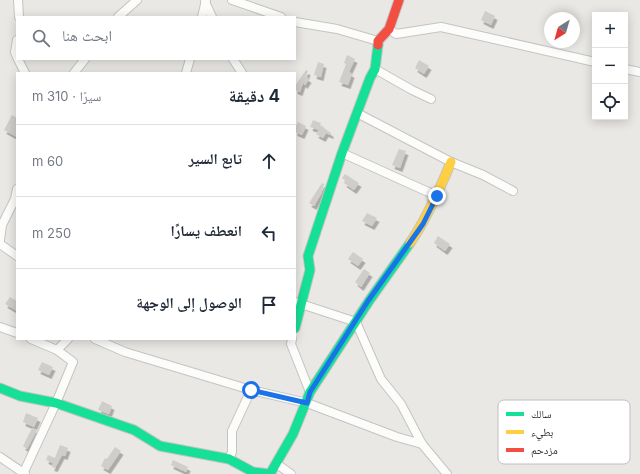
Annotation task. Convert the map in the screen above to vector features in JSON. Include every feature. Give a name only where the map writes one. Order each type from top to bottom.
[{"type":"street","points":[[18,0],[20,16]]},
{"type":"street","points":[[119,16],[137,0]]},
{"type":"street","points":[[232,0],[278,16]]},
{"type":"street","points":[[296,320],[298,303],[310,270],[308,256],[342,153],[370,78],[375,69],[378,41],[389,29],[399,0]]},
{"type":"street","points":[[202,16],[206,1]]},
{"type":"street","points":[[206,1],[212,16]]},
{"type":"street","points":[[296,22],[337,29],[378,41]]},
{"type":"street","points":[[389,29],[396,34],[441,27],[592,61]]},
{"type":"street","points":[[16,44],[14,52],[16,55]]},
{"type":"street","points":[[19,60],[25,72]]},
{"type":"street","points":[[75,72],[84,60]]},
{"type":"street","points":[[186,72],[190,60]]},
{"type":"street","points":[[234,60],[241,72]]},
{"type":"street","points":[[375,69],[431,99]]},
{"type":"street","points":[[628,70],[640,72]]},
{"type":"street","points":[[357,113],[451,162],[483,175],[513,191]]},
{"type":"street","points":[[342,153],[437,196]]},
{"type":"street","points":[[0,388],[20,396],[56,403],[134,430],[160,446],[229,459],[253,472],[270,474],[278,464],[307,403],[310,392],[368,301],[423,224],[437,196],[451,162]]},
{"type":"street","points":[[0,240],[2,225],[16,200]]},
{"type":"street","points":[[0,244],[16,255]]},
{"type":"street","points":[[298,303],[356,322],[380,379],[401,404],[422,444],[447,474]]},
{"type":"street","points":[[0,326],[16,334]]},
{"type":"street","points":[[0,457],[24,474],[73,362],[57,350],[32,340]]},
{"type":"street","points":[[57,350],[67,340]]},
{"type":"street","points":[[97,340],[125,352],[251,390],[307,403],[397,437],[422,444]]},
{"type":"street","points":[[292,340],[291,344],[310,392]]},
{"type":"street","points":[[229,459],[232,452],[232,431],[251,390]]},
{"type":"street","points":[[278,464],[291,474]]},
{"type":"building","points":[[485,11],[495,16],[491,25],[481,20]]},
{"type":"building","points":[[347,55],[355,59],[349,72],[352,74],[348,85],[339,82],[346,64],[344,63]]},
{"type":"building","points":[[419,60],[429,66],[424,74],[415,68]]},
{"type":"building","points":[[318,62],[324,64],[321,77],[314,75]]},
{"type":"building","points":[[306,70],[308,71],[306,77],[309,79],[305,85],[303,83],[300,92],[296,90],[296,85]]},
{"type":"building","points":[[12,115],[16,117],[16,136],[4,130]]},
{"type":"building","points":[[313,120],[321,123],[320,125],[331,133],[331,135],[326,133],[323,138],[316,134],[319,130],[310,127]]},
{"type":"building","points":[[298,122],[306,126],[302,135],[296,132],[296,126]]},
{"type":"building","points":[[399,149],[406,151],[400,168],[392,165]]},
{"type":"building","points":[[345,174],[359,183],[354,190],[344,183],[346,181],[342,178]]},
{"type":"building","points":[[322,183],[324,184],[321,194],[314,206],[309,203]]},
{"type":"building","points":[[367,213],[377,218],[372,226],[362,221]]},
{"type":"building","points":[[438,236],[450,244],[445,251],[434,243]]},
{"type":"building","points":[[353,252],[363,259],[358,266],[348,259]]},
{"type":"building","points":[[364,269],[370,273],[361,287],[355,282]]},
{"type":"building","points":[[10,297],[16,300],[16,310],[5,304]]},
{"type":"building","points":[[42,362],[53,367],[49,375],[38,370]]},
{"type":"building","points":[[102,401],[112,406],[109,414],[98,410]]},
{"type":"building","points":[[26,413],[38,418],[34,427],[23,422]]},
{"type":"building","points":[[32,428],[37,430],[27,449],[23,446]]},
{"type":"building","points":[[60,445],[68,448],[65,456],[62,455],[55,468],[52,467],[53,463],[46,460],[48,455],[55,458]]},
{"type":"building","points":[[115,447],[121,451],[108,470],[101,466],[105,458],[107,459]]},
{"type":"building","points":[[173,460],[188,467],[186,472],[171,465]]},
{"type":"traffic: fast","points":[[296,324],[310,270],[308,256],[342,153],[370,78],[375,69],[378,45]]},
{"type":"traffic: fast","points":[[270,474],[293,434],[310,392],[369,301],[410,243]]},
{"type":"traffic: fast","points":[[0,388],[20,396],[56,403],[134,430],[160,446],[229,459],[253,472],[270,474]]},
{"type":"traffic: slow","points":[[410,243],[422,224],[451,162]]},
{"type":"traffic: jam","points":[[378,45],[378,41],[389,29],[399,0]]},
{"type":"route","points":[[251,390],[307,403],[310,392],[368,301],[423,224],[437,196]]}]
